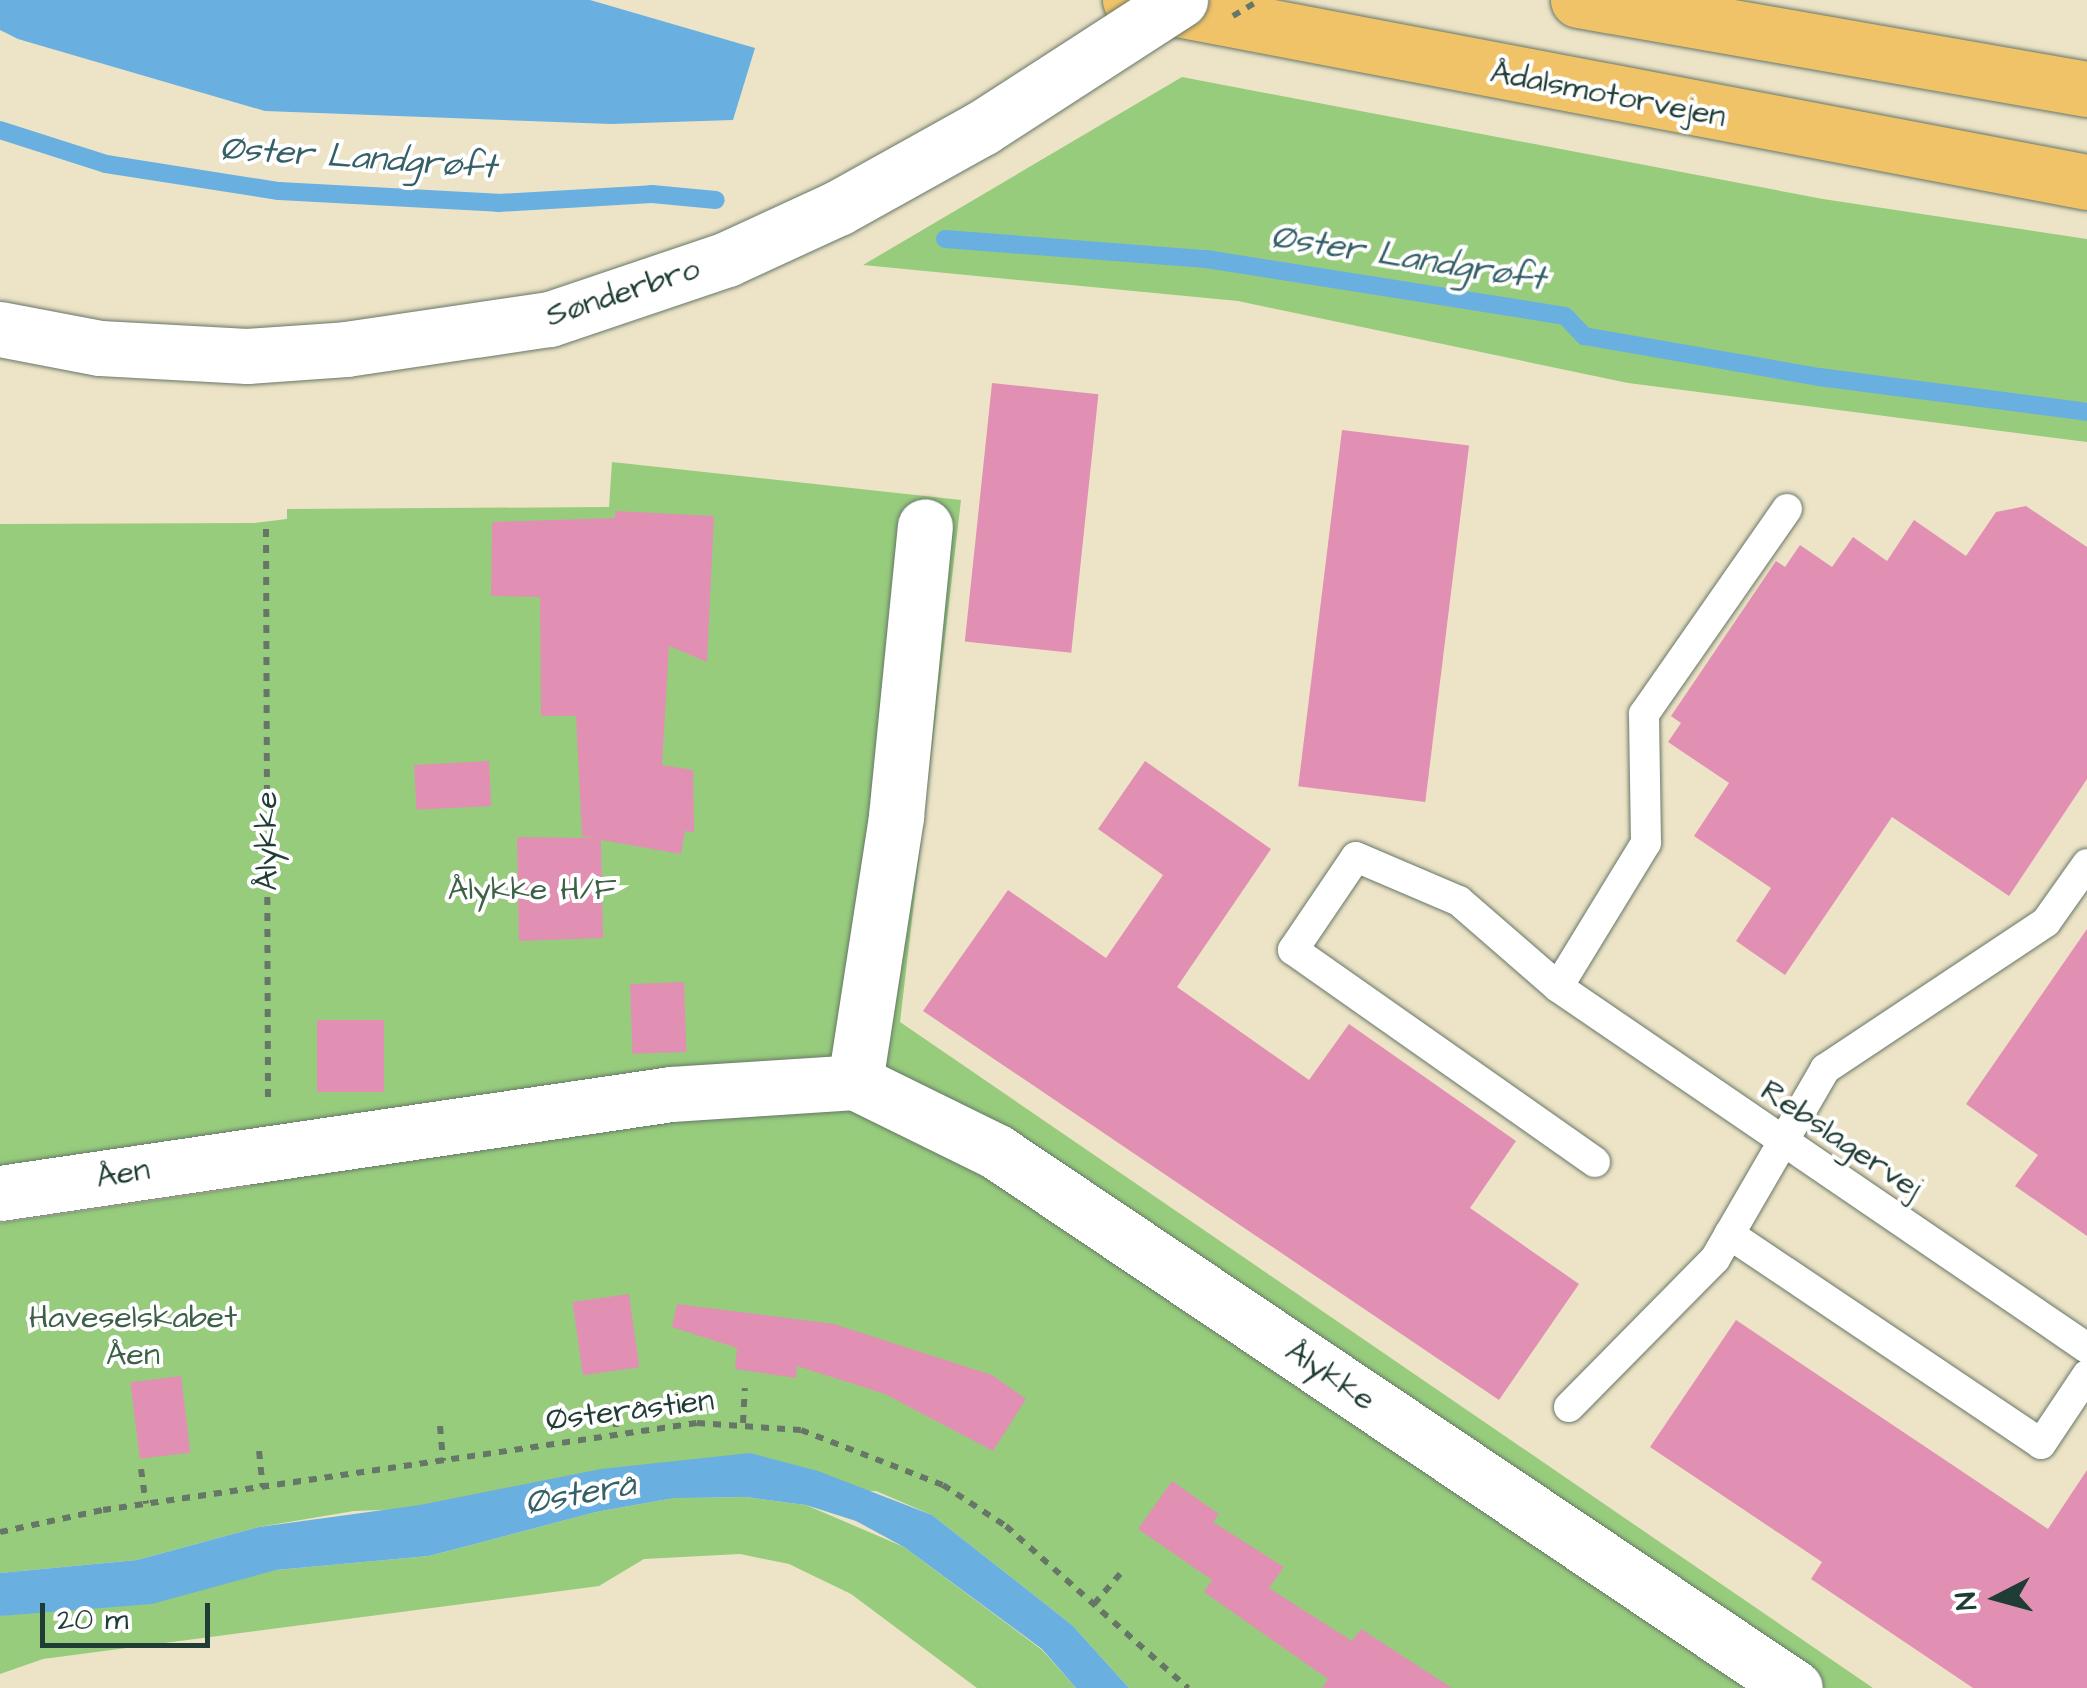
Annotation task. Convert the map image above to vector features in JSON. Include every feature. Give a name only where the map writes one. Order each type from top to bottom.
[{"type":"highway","name":"Ådalsmotorvejen","points":[[1130,0],[2087,182]]},
{"type":"highway","points":[[1578,0],[2087,89]]},
{"type":"street","name":"Sønderbro","points":[[0,330],[100,348],[247,356],[364,347],[550,319],[727,258],[838,208],[982,128],[1180,0]]},
{"type":"street","points":[[855,1082],[896,816],[925,526]]},
{"type":"street","name":"Ålykke","points":[[257,1154],[671,1094],[855,1082],[997,1152],[1795,1688]]},
{"type":"street","name":"Åen","points":[[0,1192],[257,1154]]},
{"type":"lane","points":[[1558,987],[1646,843],[1644,714],[1787,509]]},
{"type":"lane","name":"Rebslagervej","points":[[1595,1162],[1293,950],[1356,857],[1459,901],[1558,987],[1782,1144],[2087,1348]]},
{"type":"lane","points":[[1569,1407],[1715,1259],[1824,1069],[2046,922],[2087,864]]},
{"type":"lane","points":[[1730,1234],[2040,1444],[2087,1376]]},
{"type":"path","name":"Ålykke","points":[[257,1154],[266,529]]},
{"type":"path","points":[[743,1424],[745,1388]]},
{"type":"path","points":[[614,1403],[617,1435]]},
{"type":"path","name":"Østeråstien","points":[[0,1531],[146,1504],[617,1435],[743,1424],[852,1444],[943,1484],[1006,1526],[1188,1688]]},
{"type":"path","points":[[440,1426],[443,1461]]},
{"type":"path","points":[[259,1451],[263,1488]]},
{"type":"path","points":[[141,1468],[146,1504]]},
{"type":"path","points":[[1094,1604],[1120,1574]]},
{"type":"green space","points":[[1182,77],[1823,199],[2087,239],[2087,442],[1628,383],[1238,301],[863,265]]},
{"type":"green space","name":"Ålykke H/F","points":[[612,462],[961,500],[900,1022],[1873,1688],[1129,1688],[1072,1625],[932,1515],[876,1491],[354,1511],[259,1527],[137,1560],[0,1573],[0,1223],[251,1186],[245,1156],[0,1172],[0,524],[253,523],[287,519],[287,509],[609,507]]},
{"type":"green space","points":[[746,1497],[806,1505],[904,1547],[1042,1650],[1076,1688],[977,1688],[851,1594],[789,1564],[740,1554],[644,1559],[599,1586],[43,1659],[0,1674],[0,1616],[276,1570],[429,1556],[596,1512],[674,1498]]},
{"type":"water","points":[[0,0],[590,0],[755,48],[733,120],[611,124],[265,111],[18,39],[0,30]]},
{"type":"water","name":"Østerå","points":[[750,1453],[818,1471],[932,1515],[1072,1625],[1129,1688],[1076,1688],[1042,1649],[904,1547],[856,1521],[806,1505],[746,1497],[674,1498],[596,1512],[429,1556],[276,1570],[152,1604],[0,1616],[0,1573],[137,1560],[259,1527],[420,1505],[601,1469]]},
{"type":"building","points":[[992,383],[1098,394],[1071,653],[965,642]]},
{"type":"building","points":[[1342,430],[1469,446],[1425,802],[1298,786]]},
{"type":"building","points":[[2026,506],[2087,547],[2087,779],[2009,896],[1892,817],[1785,975],[1736,941],[1771,888],[1694,836],[1729,783],[1668,742],[1681,723],[1671,716],[1776,561],[1785,567],[1800,545],[1832,567],[1853,537],[1887,561],[1914,520],[1966,556],[1996,512]]},
{"type":"building","points":[[615,511],[714,516],[707,662],[669,646],[662,765],[693,770],[694,832],[685,831],[681,854],[601,840],[603,938],[519,941],[517,837],[593,838],[582,836],[576,716],[541,716],[540,597],[491,596],[492,522],[615,518]]},
{"type":"building","points":[[489,761],[491,806],[416,810],[414,765]]},
{"type":"building","points":[[1145,761],[1271,849],[1177,987],[1309,1080],[1349,1024],[1516,1141],[1470,1208],[1579,1284],[1499,1400],[923,1011],[1008,890],[1106,958],[1163,875],[1098,829]]},
{"type":"building","points":[[2087,929],[2087,1236],[2015,1186],[2038,1155],[1966,1104]]},
{"type":"building","points":[[684,982],[686,1052],[632,1054],[630,984]]},
{"type":"building","points":[[317,1020],[384,1020],[384,1092],[317,1092]]},
{"type":"building","points":[[629,1294],[639,1367],[583,1375],[573,1302]]},
{"type":"building","points":[[677,1304],[834,1324],[992,1375],[1026,1399],[993,1451],[885,1394],[797,1366],[796,1378],[735,1369],[737,1348],[672,1327]]},
{"type":"building","points":[[1736,1320],[2048,1529],[2087,1470],[2087,1688],[1973,1688],[1811,1579],[1822,1562],[1650,1447]]},
{"type":"building","points":[[181,1376],[190,1452],[140,1459],[130,1382]]},
{"type":"building","points":[[1172,1481],[1219,1514],[1213,1522],[1284,1567],[1269,1588],[1352,1641],[1361,1629],[1452,1688],[1322,1688],[1328,1679],[1204,1592],[1212,1580],[1138,1529]]},
{"type":"waterway","name":"Øster Landgrøft","points":[[0,130],[106,164],[279,191],[498,203],[652,194],[716,200]]},
{"type":"waterway","name":"Øster Landgrøft","points":[[945,239],[1206,259],[1565,316],[1584,336],[1819,377],[2087,412]]},
{"type":"park label","name":"Haveselskabet Åen","points":[[133,1338]]}]
